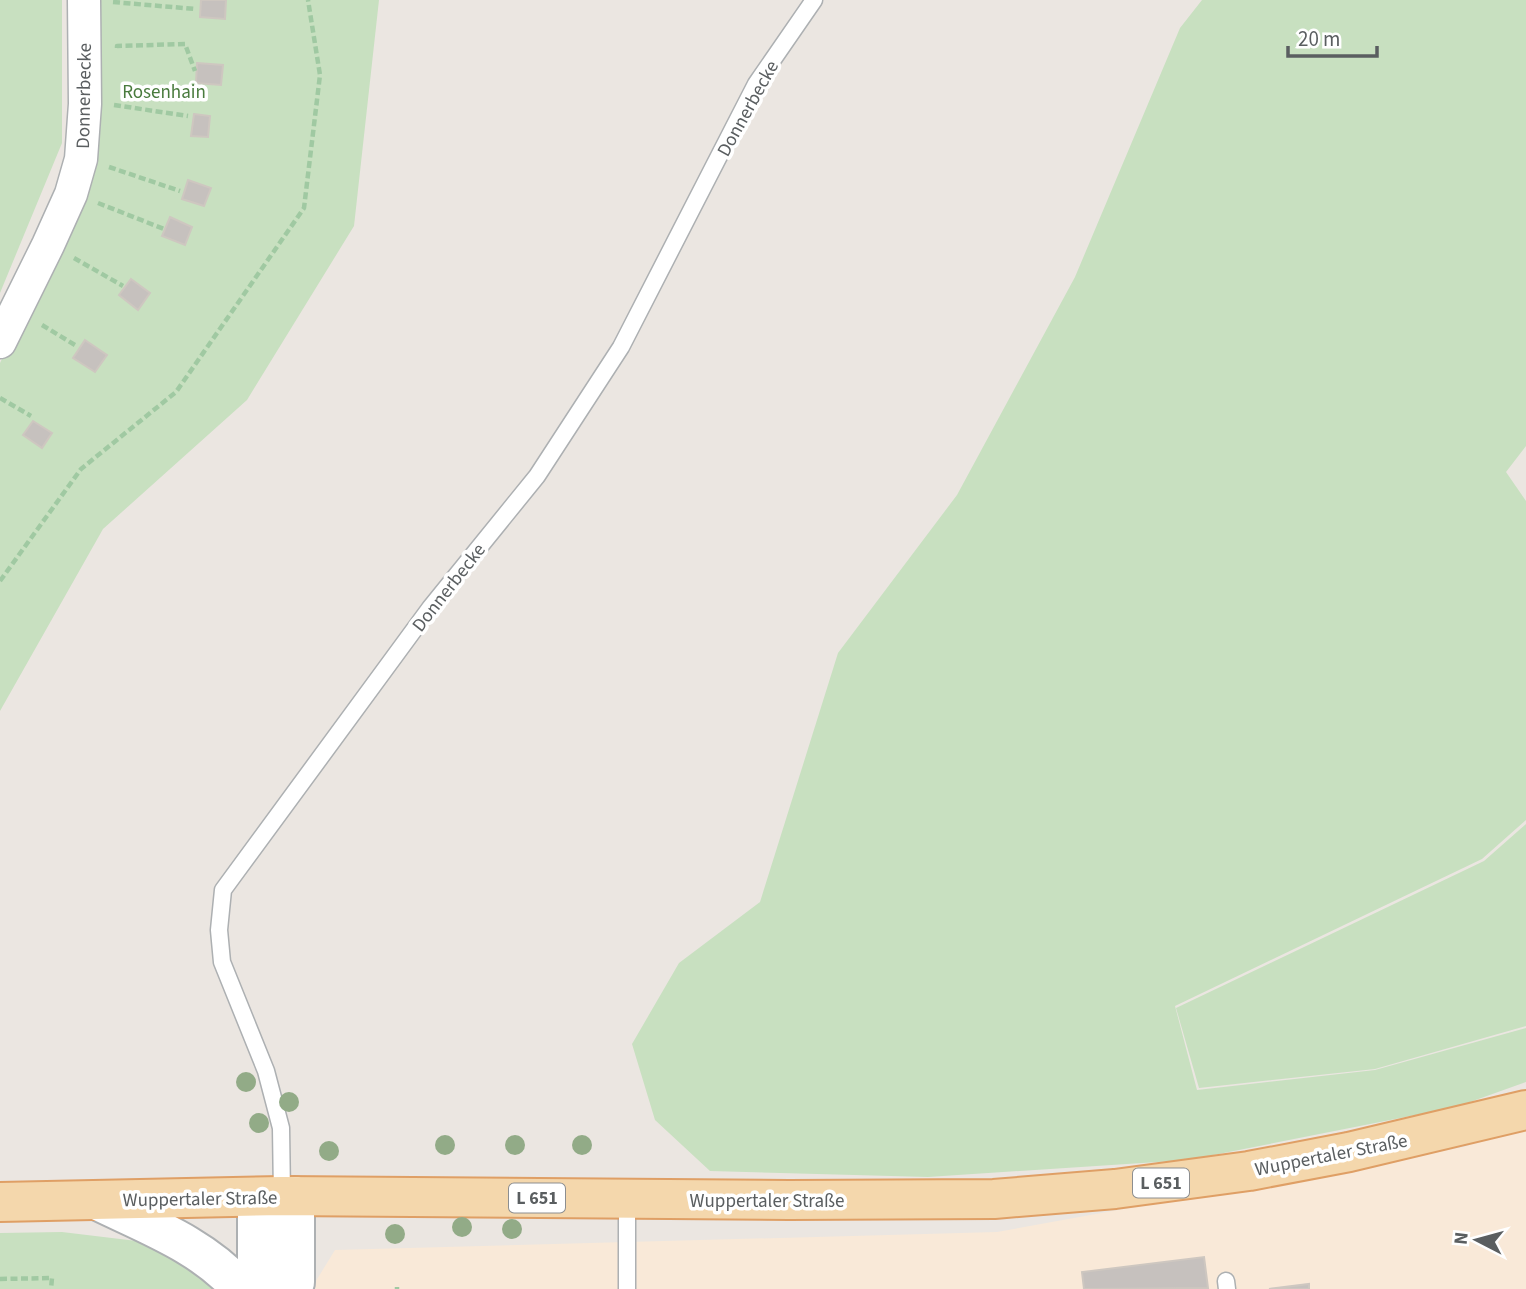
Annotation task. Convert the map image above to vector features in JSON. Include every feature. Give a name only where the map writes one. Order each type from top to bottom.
[{"type":"main road","name":"Wuppertaler Straße","points":[[0,1202],[278,1197],[994,1199],[1115,1189],[1248,1171],[1336,1155],[1526,1110]]},
{"type":"street","name":"Donnerbecke","points":[[0,342],[71,194],[81,159],[85,104],[84,0]]},
{"type":"street","points":[[265,1289],[257,1275],[278,1197]]},
{"type":"street","points":[[278,1197],[295,1282],[288,1289]]},
{"type":"street","name":"L 651","points":[[96,1200],[212,1260],[241,1289]]},
{"type":"lane","name":"Donnerbecke","points":[[278,1197],[281,1128],[267,1070],[222,962],[219,930],[223,890],[430,608],[537,476],[621,347],[756,84],[814,0]]},
{"type":"lane","points":[[627,1199],[628,1289]]},
{"type":"path","points":[[84,0],[195,9]]},
{"type":"path","points":[[0,581],[81,469],[176,392],[304,208],[320,75],[308,0]]},
{"type":"path","points":[[84,63],[117,65],[117,46],[185,44],[195,71]]},
{"type":"path","points":[[85,104],[188,116]]},
{"type":"path","points":[[81,159],[180,191]]},
{"type":"path","points":[[71,194],[164,229]]},
{"type":"path","points":[[48,245],[123,286]]},
{"type":"path","points":[[17,311],[75,345]]},
{"type":"path","points":[[0,398],[31,416]]},
{"type":"path","points":[[0,1279],[52,1278],[51,1289]]},
{"type":"shaded area","points":[[1526,1125],[1526,1289],[311,1289],[335,1250],[997,1232],[1464,1147]]},
{"type":"green space","points":[[0,0],[62,0],[62,143],[0,293]]},
{"type":"green space","name":"Rosenhain","points":[[95,0],[379,0],[354,226],[247,400],[103,529],[0,711],[0,363],[94,167]]},
{"type":"green space","points":[[1202,0],[1526,0],[1526,446],[1506,472],[1526,501],[1526,820],[1482,859],[1175,1006],[1197,1090],[1375,1070],[1526,1028],[1526,1082],[1456,1107],[1188,1160],[928,1177],[710,1171],[655,1120],[632,1044],[679,963],[760,902],[838,653],[957,495],[1075,277],[1180,28]]},
{"type":"green space","points":[[1526,824],[1526,1026],[1375,1069],[1199,1088],[1176,1008],[1484,861]]},
{"type":"green space","points":[[62,1232],[145,1242],[211,1282],[214,1289],[0,1289],[0,1233]]},
{"type":"building","points":[[201,0],[226,0],[225,19],[200,17]]},
{"type":"building","points":[[197,63],[223,65],[221,85],[196,83]]},
{"type":"building","points":[[194,114],[210,116],[208,137],[191,136]]},
{"type":"building","points":[[188,180],[211,188],[204,206],[182,199]]},
{"type":"building","points":[[170,217],[192,227],[185,245],[162,236]]},
{"type":"building","points":[[131,279],[150,293],[138,310],[119,295]]},
{"type":"building","points":[[85,340],[107,355],[95,372],[73,358]]},
{"type":"building","points":[[33,421],[52,433],[42,448],[23,435]]},
{"type":"building","points":[[1204,1257],[1208,1288],[1084,1289],[1082,1272]]},
{"type":"building","points":[[1309,1284],[1309,1289],[1269,1289]]}]
